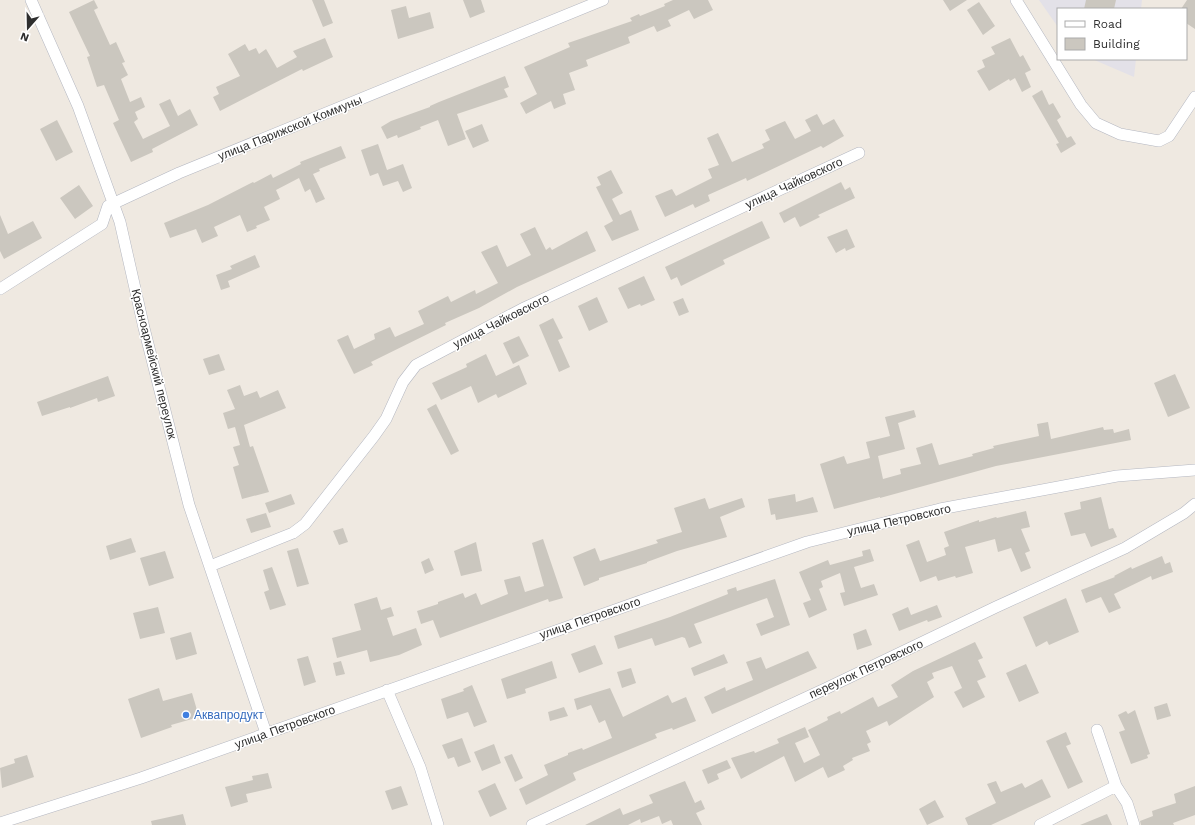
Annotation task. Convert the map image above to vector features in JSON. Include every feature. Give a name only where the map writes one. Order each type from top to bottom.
[{"type":"street","name":"Красноармейский переулок","points":[[31,0],[78,106],[120,222],[144,328],[189,505],[266,733]]},
{"type":"street","name":"улица Парижской Коммуны","points":[[113,204],[179,174],[603,0]]},
{"type":"street","points":[[1016,0],[1081,105],[1096,123],[1120,134],[1159,141],[1169,136],[1195,98]]},
{"type":"street","name":"улица Чайковского","points":[[210,566],[293,534],[305,524],[386,419],[403,382],[416,365],[522,309],[859,153]]},
{"type":"street","points":[[0,289],[102,224],[108,206],[113,204]]},
{"type":"street","name":"улица Петровского","points":[[0,823],[141,778],[807,542],[940,509],[1117,476],[1195,470]]},
{"type":"street","name":"переулок Петровского","points":[[532,825],[1125,548],[1184,513],[1195,504]]},
{"type":"street","points":[[387,690],[420,767],[438,825]]},
{"type":"street","points":[[1097,730],[1116,786],[1127,803],[1134,825]]},
{"type":"street","points":[[1040,825],[1116,786]]},
{"type":"shaded area","points":[[1039,0],[1142,0],[1141,8],[1057,8],[1057,26]]},
{"type":"shaded area","points":[[1094,60],[1136,60],[1134,77]]},
{"type":"building","points":[[94,0],[98,8],[94,10],[110,45],[116,42],[125,62],[122,63],[128,75],[121,79],[130,102],[141,97],[145,107],[135,112],[138,119],[134,122],[143,139],[170,126],[159,104],[170,99],[178,116],[190,109],[198,125],[152,149],[153,152],[131,162],[113,123],[119,120],[104,85],[97,87],[87,57],[90,56],[69,12]]},
{"type":"building","points":[[312,0],[324,0],[333,23],[323,27]]},
{"type":"building","points":[[463,0],[481,0],[485,12],[470,18]]},
{"type":"building","points":[[673,0],[708,0],[713,10],[694,19],[689,10],[668,20],[671,26],[657,32],[654,26],[628,37],[630,43],[586,60],[588,66],[569,73],[575,90],[563,94],[566,104],[554,109],[551,101],[526,114],[520,103],[537,94],[524,67],[570,47],[568,43],[632,21],[630,18],[639,14],[640,16],[665,6],[664,4]]},
{"type":"building","points":[[943,0],[967,0],[950,11]]},
{"type":"building","points":[[1086,0],[1116,0],[1114,8],[1084,8]]},
{"type":"building","points":[[1187,0],[1195,0],[1195,29],[1187,24],[1187,8],[1182,8]]},
{"type":"building","points":[[979,2],[995,26],[983,35],[967,10]]},
{"type":"building","points":[[406,6],[409,18],[430,12],[434,28],[398,39],[391,10]]},
{"type":"building","points":[[325,38],[333,57],[303,71],[302,69],[220,111],[213,97],[219,94],[216,87],[240,76],[228,54],[245,44],[249,51],[256,48],[259,54],[266,49],[277,68],[297,57],[293,51]]},
{"type":"building","points":[[1010,38],[1020,57],[1023,55],[1031,70],[1025,73],[1031,87],[1022,92],[1015,78],[1010,81],[1009,79],[989,91],[977,71],[985,67],[982,60],[995,54],[991,47]]},
{"type":"building","points":[[505,76],[509,87],[504,89],[508,97],[457,114],[466,139],[448,146],[438,120],[420,127],[421,129],[398,138],[397,135],[387,139],[381,127],[391,121],[430,107]]},
{"type":"building","points":[[1042,90],[1049,105],[1053,103],[1061,117],[1057,120],[1067,138],[1071,136],[1076,144],[1061,153],[1056,144],[1059,143],[1032,96]]},
{"type":"building","points":[[817,114],[823,125],[834,119],[844,136],[823,148],[821,146],[747,181],[746,178],[708,195],[710,201],[695,208],[693,204],[665,217],[655,196],[672,189],[676,196],[712,178],[708,169],[719,165],[707,138],[718,133],[732,162],[764,148],[762,144],[770,140],[765,130],[785,121],[795,139],[811,131],[805,120]]},
{"type":"building","points":[[57,120],[73,152],[56,161],[40,129]]},
{"type":"building","points":[[482,124],[489,141],[473,148],[465,131]]},
{"type":"building","points":[[378,144],[387,170],[403,164],[412,188],[403,192],[398,181],[383,186],[378,173],[370,176],[361,150]]},
{"type":"building","points":[[341,146],[346,158],[319,169],[320,171],[313,174],[325,199],[316,203],[310,189],[305,192],[299,178],[276,190],[280,199],[264,207],[270,220],[256,226],[257,228],[247,232],[240,215],[214,227],[218,236],[202,243],[196,229],[170,238],[164,223],[208,205],[271,174],[273,178],[301,164],[300,162]]},
{"type":"building","points":[[611,170],[623,193],[612,199],[620,215],[631,210],[639,230],[612,241],[604,226],[613,221],[596,187],[601,185],[597,177]]},
{"type":"building","points":[[841,182],[845,190],[850,187],[855,198],[818,215],[820,217],[800,227],[795,217],[784,223],[779,213]]},
{"type":"building","points":[[79,185],[93,206],[75,219],[60,198]]},
{"type":"building","points":[[0,215],[8,234],[33,221],[42,238],[4,259],[0,251]]},
{"type":"building","points":[[762,221],[770,238],[723,260],[725,264],[681,286],[677,277],[671,280],[665,267]]},
{"type":"building","points":[[535,227],[546,250],[550,247],[552,250],[587,231],[596,251],[517,287],[479,308],[445,323],[446,325],[371,362],[373,365],[354,374],[337,340],[348,335],[354,349],[375,339],[374,334],[390,327],[395,337],[424,324],[418,311],[448,296],[451,302],[475,290],[476,294],[498,283],[481,252],[497,245],[507,267],[531,255],[520,234]]},
{"type":"building","points":[[847,229],[855,247],[846,251],[845,248],[836,253],[827,237]]},
{"type":"building","points":[[255,255],[260,267],[228,281],[230,287],[221,290],[216,275],[232,269],[230,266]]},
{"type":"building","points":[[644,276],[655,300],[641,306],[640,304],[628,309],[618,288]]},
{"type":"building","points":[[597,297],[608,322],[589,331],[578,306]]},
{"type":"building","points":[[683,298],[689,312],[679,316],[673,302]]},
{"type":"building","points":[[553,318],[563,338],[558,340],[570,367],[559,372],[539,325]]},
{"type":"building","points":[[519,336],[529,356],[513,364],[503,343]]},
{"type":"building","points":[[219,354],[225,370],[209,375],[203,359]]},
{"type":"building","points":[[486,354],[496,376],[519,365],[527,384],[498,398],[496,394],[478,403],[471,386],[441,400],[432,383],[467,367],[466,364]]},
{"type":"building","points":[[1175,374],[1190,408],[1168,417],[1154,383]]},
{"type":"building","points":[[108,376],[115,396],[98,402],[97,398],[42,416],[37,402]]},
{"type":"building","points":[[240,385],[244,396],[257,391],[260,398],[278,390],[286,408],[244,425],[250,447],[253,446],[269,492],[242,499],[233,467],[239,465],[233,447],[240,445],[235,427],[228,429],[223,413],[235,409],[227,390]]},
{"type":"building","points":[[436,404],[459,451],[451,455],[427,409]]},
{"type":"building","points":[[914,410],[916,417],[898,423],[905,449],[878,456],[883,479],[901,474],[900,469],[921,464],[916,448],[932,443],[939,465],[973,456],[972,454],[994,448],[993,446],[1039,436],[1037,424],[1048,422],[1051,439],[1103,427],[1104,430],[1113,429],[1114,433],[1129,429],[1131,440],[996,466],[834,509],[820,464],[844,456],[847,464],[870,458],[866,442],[890,436],[885,417]]},
{"type":"building","points":[[291,494],[295,504],[269,513],[265,503]]},
{"type":"building","points":[[795,494],[796,502],[813,497],[818,512],[776,520],[775,514],[771,515],[768,499]]},
{"type":"building","points":[[1101,497],[1109,529],[1113,528],[1117,537],[1091,547],[1085,533],[1071,536],[1064,513],[1081,509],[1080,502]]},
{"type":"building","points":[[705,498],[709,509],[742,498],[745,507],[720,517],[727,537],[677,551],[647,563],[599,578],[599,580],[584,586],[573,557],[595,548],[600,561],[658,543],[656,540],[682,532],[674,508]]},
{"type":"building","points":[[1026,511],[1030,527],[1021,529],[1030,551],[1025,553],[1031,568],[1021,572],[1011,548],[998,552],[995,539],[965,547],[973,573],[938,581],[936,576],[920,582],[906,545],[919,540],[927,562],[946,555],[944,548],[949,546],[944,532],[979,520],[979,522]]},
{"type":"building","points":[[266,513],[271,527],[251,533],[246,519]]},
{"type":"building","points":[[343,528],[348,542],[339,545],[333,531]]},
{"type":"building","points":[[131,538],[136,552],[110,560],[106,546]]},
{"type":"building","points":[[543,539],[563,598],[549,602],[548,599],[440,638],[433,620],[421,624],[417,611],[463,593],[465,598],[476,593],[481,605],[508,594],[504,580],[520,576],[525,592],[544,586],[532,543]]},
{"type":"building","points":[[476,542],[482,571],[461,576],[454,551]]},
{"type":"building","points":[[298,548],[309,584],[297,587],[287,551]]},
{"type":"building","points":[[870,549],[874,561],[854,567],[861,588],[874,584],[878,595],[844,606],[840,593],[845,592],[840,573],[821,581],[823,587],[819,589],[827,610],[809,618],[803,603],[811,600],[799,572],[828,560],[830,565],[863,556],[862,551]]},
{"type":"building","points":[[165,551],[174,578],[149,586],[140,558]]},
{"type":"building","points":[[1162,556],[1165,564],[1170,562],[1173,572],[1152,580],[1151,576],[1114,594],[1121,608],[1109,613],[1101,597],[1086,603],[1081,590],[1115,577],[1114,576],[1131,567],[1132,569]]},
{"type":"building","points":[[429,558],[434,570],[425,574],[421,562]]},
{"type":"building","points":[[272,567],[286,605],[270,610],[264,592],[269,590],[263,570]]},
{"type":"building","points":[[775,579],[790,625],[761,636],[756,624],[774,617],[767,598],[694,624],[702,643],[689,648],[685,638],[682,637],[655,646],[652,638],[618,649],[614,636],[670,617],[728,594],[727,590],[736,587],[737,591]]},
{"type":"building","points":[[377,597],[381,610],[391,607],[394,616],[387,618],[393,636],[416,628],[422,645],[399,655],[370,662],[367,650],[337,658],[332,638],[361,630],[354,604]]},
{"type":"building","points":[[1066,598],[1079,632],[1049,645],[1047,641],[1036,647],[1023,617]]},
{"type":"building","points":[[937,605],[942,617],[928,622],[927,620],[899,631],[892,614],[908,607],[911,615]]},
{"type":"building","points":[[158,607],[165,633],[140,639],[133,613]]},
{"type":"building","points":[[866,629],[872,645],[857,650],[853,634]]},
{"type":"building","points":[[191,632],[197,654],[176,660],[170,638]]},
{"type":"building","points":[[975,642],[983,658],[978,660],[986,677],[977,681],[985,697],[963,708],[954,692],[962,688],[952,666],[932,673],[934,678],[927,682],[934,697],[889,726],[887,721],[866,731],[871,742],[867,744],[870,751],[852,758],[853,760],[843,766],[845,770],[828,778],[823,767],[795,782],[784,756],[741,779],[731,758],[754,751],[755,753],[779,743],[777,739],[805,727],[809,737],[795,743],[804,763],[820,755],[808,730],[828,720],[827,717],[840,711],[841,714],[873,697],[878,707],[898,697],[891,685],[913,671]]},
{"type":"building","points":[[595,645],[603,664],[579,673],[571,654]]},
{"type":"building","points":[[808,651],[817,668],[712,714],[704,697],[725,687],[726,691],[753,680],[746,662],[761,657],[766,669]]},
{"type":"building","points":[[724,654],[728,663],[694,676],[691,668]]},
{"type":"building","points":[[308,656],[316,682],[304,686],[297,659]]},
{"type":"building","points":[[341,661],[345,674],[336,676],[333,663]]},
{"type":"building","points":[[552,661],[557,678],[525,689],[526,693],[507,699],[501,679]]},
{"type":"building","points":[[1026,664],[1039,693],[1019,702],[1006,673]]},
{"type":"building","points":[[631,668],[636,683],[622,688],[617,672]]},
{"type":"building","points":[[472,685],[487,722],[474,727],[468,712],[447,719],[441,699],[464,691],[463,689]]},
{"type":"building","points":[[159,688],[163,701],[192,693],[199,717],[171,725],[172,727],[141,738],[128,699]]},
{"type":"building","points":[[610,688],[623,717],[668,695],[672,703],[686,697],[696,721],[673,730],[672,728],[655,734],[657,738],[573,773],[576,780],[526,805],[519,789],[548,775],[544,765],[568,755],[568,753],[582,748],[583,750],[612,738],[605,720],[599,723],[591,705],[577,710],[574,699]]},
{"type":"building","points":[[1167,703],[1171,716],[1157,720],[1154,707]]},
{"type":"building","points":[[564,707],[568,716],[550,721],[548,712]]},
{"type":"building","points":[[1135,710],[1150,754],[1147,755],[1148,758],[1131,764],[1119,732],[1125,730],[1118,715],[1126,711],[1128,714]]},
{"type":"building","points":[[1066,732],[1071,744],[1066,746],[1083,782],[1068,789],[1046,741]]},
{"type":"building","points":[[462,738],[471,762],[458,767],[454,757],[448,759],[442,745]]},
{"type":"building","points":[[494,744],[501,763],[482,771],[474,752]]},
{"type":"building","points":[[512,754],[523,778],[515,782],[504,757]]},
{"type":"building","points":[[27,755],[34,777],[2,788],[0,768],[15,763],[14,759]]},
{"type":"building","points":[[727,760],[731,768],[717,774],[719,779],[708,784],[702,770]]},
{"type":"building","points":[[268,773],[272,788],[246,794],[248,802],[231,807],[225,787],[253,780],[252,776]]},
{"type":"building","points":[[1042,779],[1051,797],[991,825],[968,825],[965,818],[996,803],[987,784],[996,781],[1001,792],[1022,783],[1025,788]]},
{"type":"building","points":[[685,781],[695,803],[701,800],[705,809],[696,813],[702,825],[673,825],[671,820],[662,824],[659,816],[641,823],[640,819],[628,825],[585,825],[620,808],[623,815],[653,803],[649,795]]},
{"type":"building","points":[[495,783],[507,809],[490,817],[478,791]]},
{"type":"building","points":[[401,786],[408,805],[392,810],[385,791]]},
{"type":"building","points":[[1195,786],[1195,815],[1173,823],[1174,825],[1141,825],[1140,821],[1153,816],[1152,811],[1176,803],[1174,794]]},
{"type":"building","points":[[935,800],[944,817],[927,825],[919,809]]},
{"type":"building","points":[[183,814],[186,825],[152,825],[151,821]]},
{"type":"building","points":[[1107,814],[1112,825],[1080,825]]},
{"type":"place","name":"Аквапродукт","points":[[186,715]]}]
